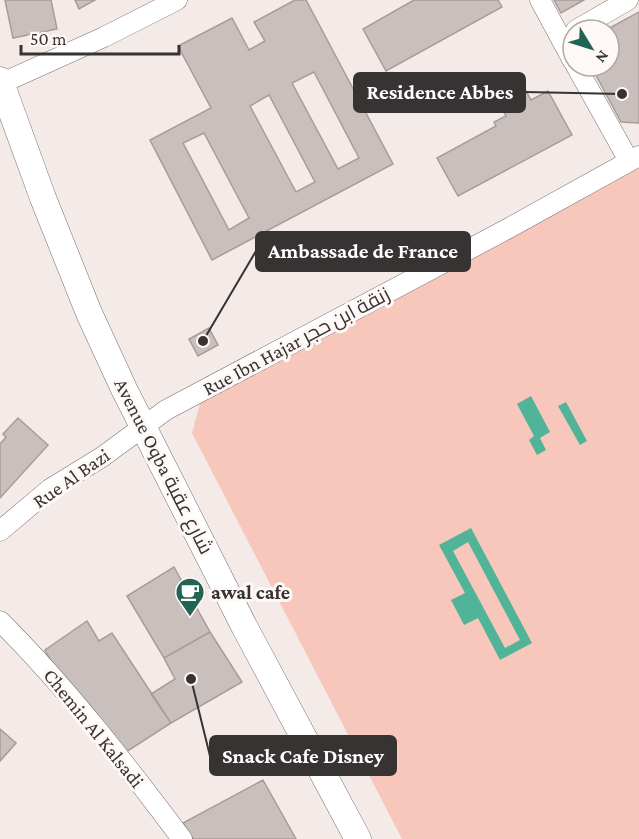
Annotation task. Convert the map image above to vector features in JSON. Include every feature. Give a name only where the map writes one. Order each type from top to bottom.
[{"type":"street","points":[[0,82],[104,37],[177,0]]},
{"type":"street","points":[[540,0],[561,24]]},
{"type":"street","points":[[597,18],[628,0]]},
{"type":"street","points":[[584,78],[634,158]]},
{"type":"street","name":"Avenue Oqba شارع عقبة","points":[[0,82],[89,313],[244,626],[358,839]]},
{"type":"street","name":"Rue Ibn Hajar زنقة ابن حجر","points":[[143,426],[180,402],[509,228],[634,158]]},
{"type":"street","name":"Rue Al Bazi","points":[[0,531],[50,489],[102,457],[143,426]]},
{"type":"street","name":"Chemin Al Kalsadi","points":[[0,621],[33,654],[84,713],[182,839]]},
{"type":"shaded area","points":[[639,164],[639,839],[402,839],[192,433],[201,400]]},
{"type":"shaded area","points":[[531,396],[550,432],[540,438],[546,450],[537,455],[529,440],[534,436],[517,404]]},
{"type":"shaded area","points":[[566,402],[587,441],[580,445],[558,406]]},
{"type":"shaded area","points":[[471,528],[532,643],[500,660],[478,618],[464,625],[451,600],[465,593],[439,545]],"holes":[[[468,542],[520,640],[505,648],[453,551]]]},
{"type":"building","points":[[5,0],[51,0],[57,29],[13,38]]},
{"type":"building","points":[[75,0],[95,0],[79,9]]},
{"type":"building","points":[[295,0],[306,0],[393,164],[212,260],[150,140],[211,108],[178,46],[232,18],[249,50],[265,41],[254,22]],"holes":[[[314,72],[359,158],[338,169],[292,83]],[[269,95],[315,182],[296,192],[250,106]],[[204,133],[249,218],[229,230],[183,143]]]},
{"type":"building","points":[[414,0],[498,0],[502,7],[386,71],[363,29]]},
{"type":"building","points":[[554,0],[584,0],[561,13]]},
{"type":"building","points":[[639,12],[639,123],[621,122],[597,78],[621,78],[621,22]]},
{"type":"building","points":[[525,89],[531,100],[548,91],[572,135],[458,196],[437,158],[496,126],[494,122],[506,116],[499,103]]},
{"type":"building","points":[[209,328],[218,345],[198,356],[189,339]]},
{"type":"building","points":[[18,418],[48,445],[0,498],[0,444],[6,437],[3,434]]},
{"type":"building","points":[[174,567],[210,632],[164,658],[127,596]]},
{"type":"building","points":[[87,621],[99,641],[112,633],[171,723],[126,752],[60,678],[45,650]]},
{"type":"building","points":[[210,632],[242,682],[171,723],[151,694],[175,679],[164,658]]},
{"type":"building","points":[[0,729],[16,743],[0,761]]},
{"type":"building","points":[[263,780],[296,839],[193,839],[183,823]]},
{"type":"place","name":"Residence Abbes","points":[[622,94]]},
{"type":"place","name":"Ambassade de France","points":[[203,341]]},
{"type":"place","name":"awal cafe","points":[[190,618]]},
{"type":"place","name":"Snack Cafe Disney","points":[[191,679]]}]
